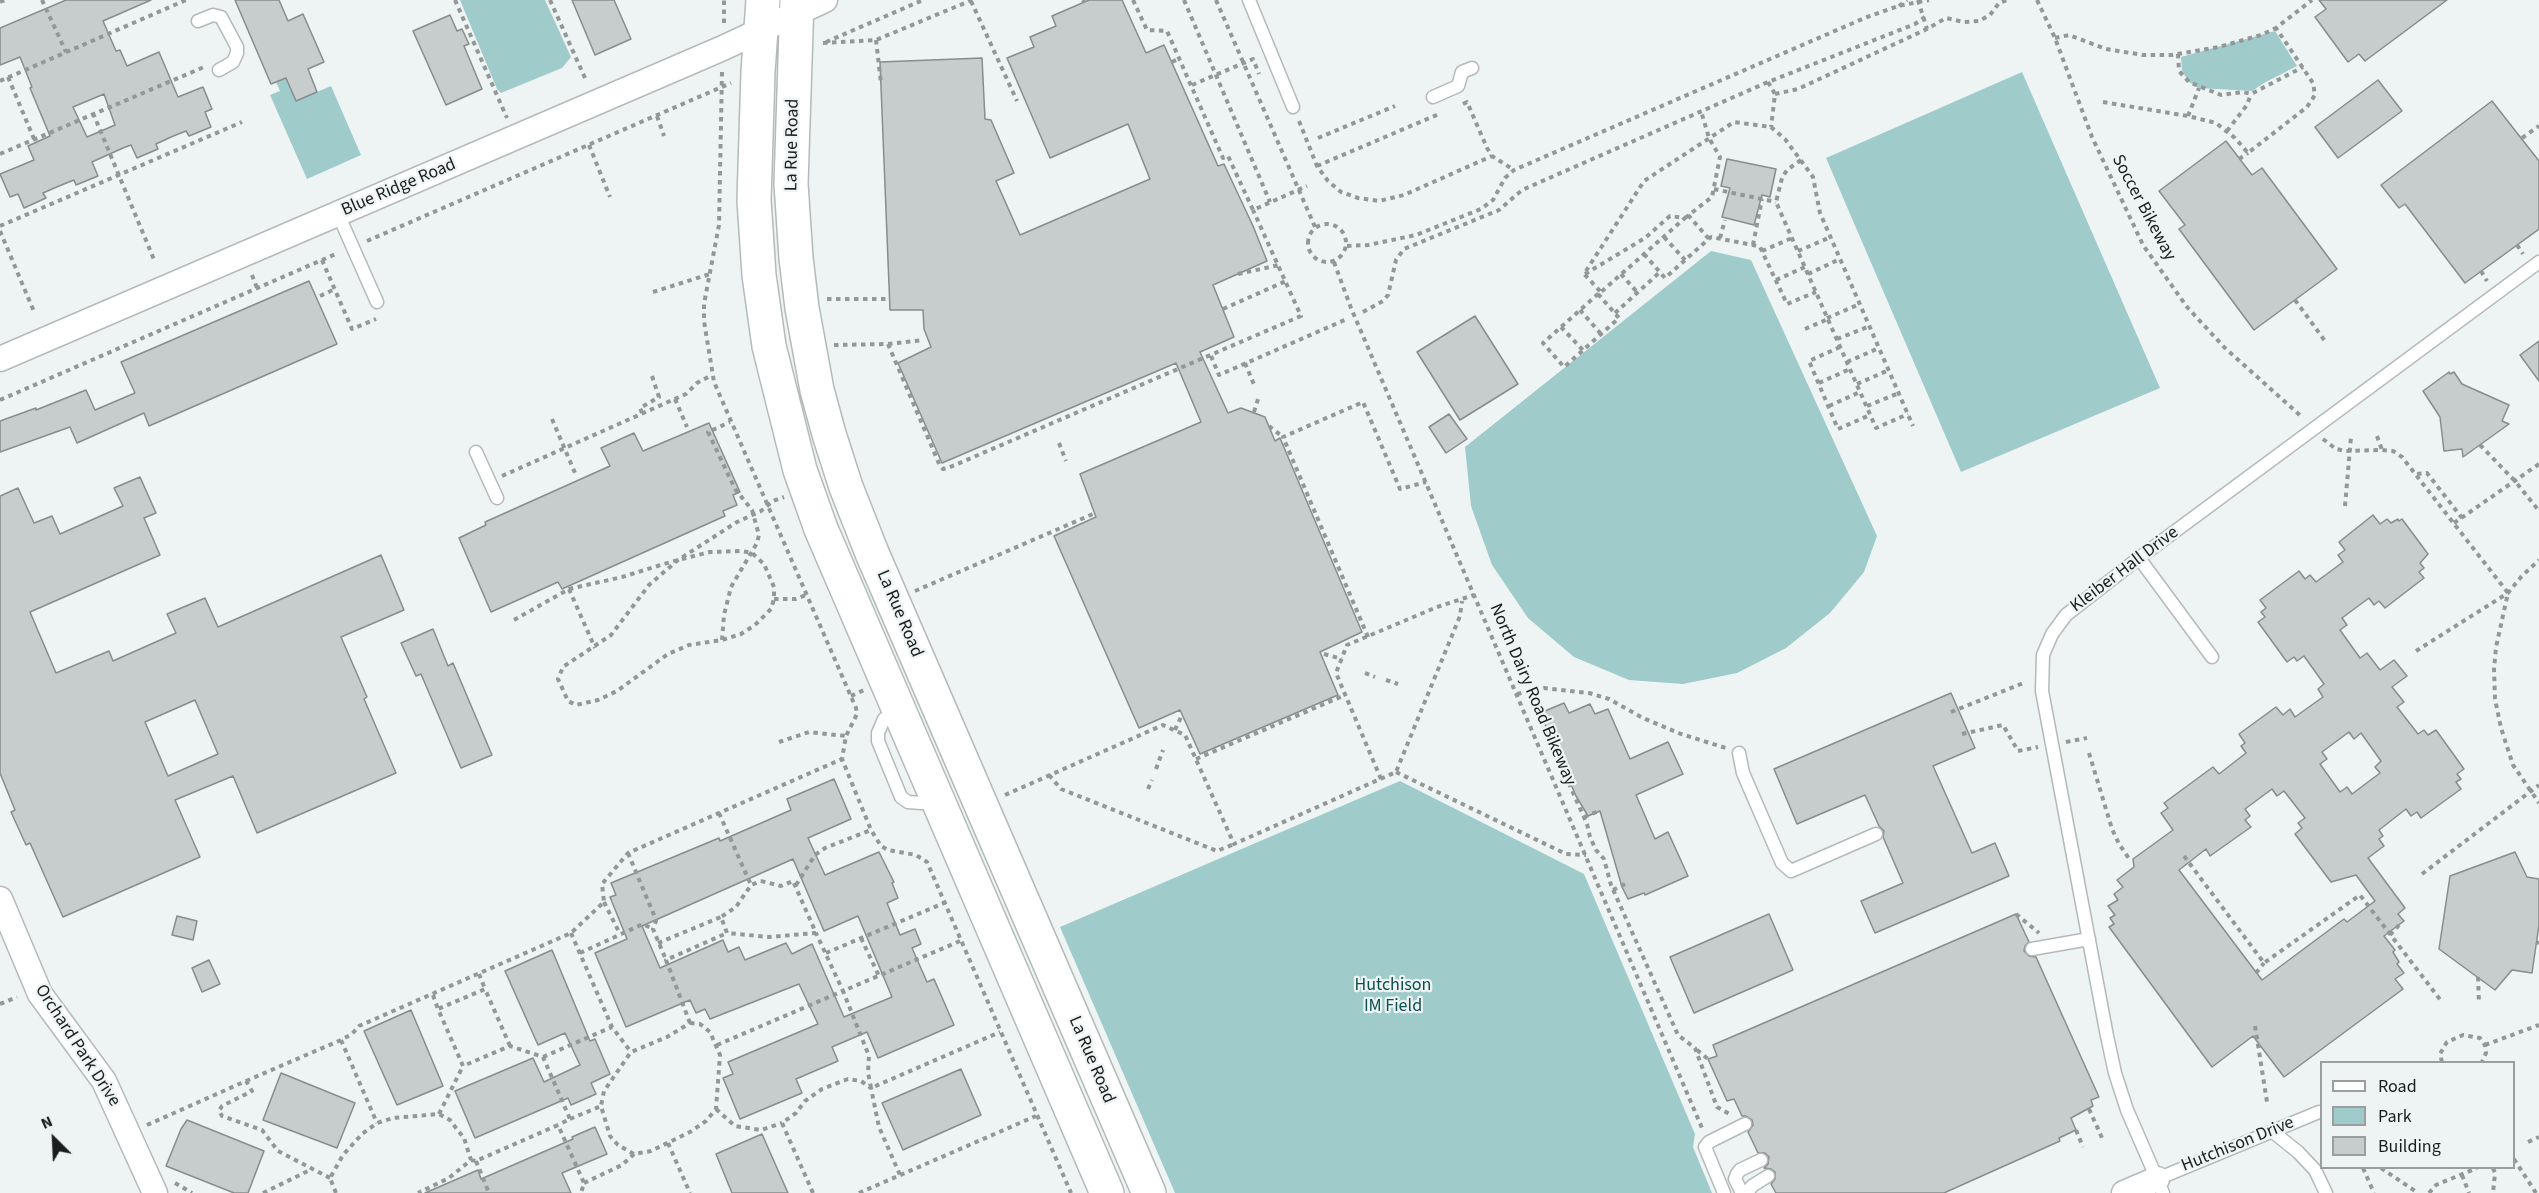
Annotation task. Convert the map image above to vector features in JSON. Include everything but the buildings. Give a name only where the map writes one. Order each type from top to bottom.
[{"type":"main road","name":"La Rue Road","points":[[806,4],[791,184],[802,308],[817,390],[829,434],[846,487],[872,553],[1149,1193]]},
{"type":"main road","name":"La Rue Road","points":[[763,14],[758,72],[754,200],[759,276],[769,346],[800,470],[821,529],[1107,1193]]},
{"type":"street","name":"Blue Ridge Road","points":[[0,359],[723,48],[763,14],[806,4]]},
{"type":"street","name":"Orchard Park Drive","points":[[0,900],[43,1001],[104,1082],[154,1193]]},
{"type":"street","name":"Hutchison Drive","points":[[2124,1193],[2160,1186]]},
{"type":"lane","points":[[1249,0],[1293,106]]},
{"type":"lane","points":[[198,21],[213,15],[221,17],[237,47],[233,62],[219,70]]},
{"type":"lane","points":[[1433,97],[1458,86],[1462,72],[1472,68]]},
{"type":"lane","points":[[338,214],[377,302]]},
{"type":"lane","name":"Kleiber Hall Drive","points":[[2160,1186],[2139,1141],[2115,1073],[2041,678],[2043,655],[2052,633],[2066,615],[2139,558],[2539,262]]},
{"type":"lane","points":[[476,452],[497,498]]},
{"type":"lane","points":[[2139,558],[2212,657]]},
{"type":"lane","points":[[1739,753],[1743,773],[1782,863],[1791,871],[1876,834]]},
{"type":"lane","points":[[2032,950],[2089,939]]},
{"type":"lane","name":"Hutchison Drive","points":[[2160,1186],[2319,1112]]},
{"type":"lane","points":[[1724,1193],[1705,1147],[1709,1142],[1741,1126]]},
{"type":"lane","points":[[2274,1132],[2315,1170],[2326,1193]]},
{"type":"lane","points":[[1742,1193],[1735,1179],[1737,1174],[1740,1170],[1761,1160]]},
{"type":"lane","points":[[1747,1193],[1752,1186],[1768,1176]]},
{"type":"path","points":[[0,2],[5,0]]},
{"type":"path","points":[[42,0],[66,52]]},
{"type":"path","points":[[0,81],[186,0]]},
{"type":"path","points":[[455,0],[508,122]]},
{"type":"path","points":[[550,0],[585,78]]},
{"type":"path","points":[[724,0],[724,26]]},
{"type":"path","points":[[923,0],[823,43],[876,40],[972,0],[1017,101]]},
{"type":"path","points":[[888,344],[943,469],[1301,316],[1228,156],[1223,158],[1167,31],[1147,30],[1133,0]]},
{"type":"path","points":[[1184,0],[1270,202]]},
{"type":"path","points":[[1216,0],[1316,227]]},
{"type":"path","points":[[1898,6],[1907,0]]},
{"type":"path","points":[[1347,246],[1368,245],[1416,235],[1481,209],[1492,200],[1505,178],[1514,170],[1867,16],[1898,6],[1929,0]]},
{"type":"path","points":[[1775,94],[1798,89],[1928,29],[1946,18],[1964,22],[1978,21],[1990,15],[2000,3],[2007,0]]},
{"type":"path","name":"Soccer Bikeway","points":[[2037,0],[2055,38],[2100,157],[2143,245],[2187,307],[2230,354],[2303,418]]},
{"type":"path","points":[[2055,38],[2069,35],[2106,49],[2143,55],[2178,54],[2219,47],[2261,35],[2276,28],[2312,0]]},
{"type":"path","points":[[1919,2],[1928,29]]},
{"type":"path","points":[[1363,312],[1383,301],[1388,295],[1396,260],[1404,249],[1499,210],[1522,190],[1768,82],[1915,24],[1925,17]]},
{"type":"path","points":[[2239,159],[2307,107],[2315,95],[2313,83],[2276,28]]},
{"type":"path","points":[[876,40],[881,83]]},
{"type":"path","points":[[2178,54],[2179,71],[2189,82],[2221,95],[2243,92],[2251,94],[2303,67]]},
{"type":"path","points":[[1172,62],[1179,58]]},
{"type":"path","points":[[1192,84],[1243,62]]},
{"type":"path","points":[[0,154],[207,66]]},
{"type":"path","points":[[8,77],[34,139]]},
{"type":"path","points":[[1768,82],[1775,94],[1771,127]]},
{"type":"path","points":[[2188,116],[2199,88]]},
{"type":"path","points":[[2227,131],[2247,105],[2251,94]]},
{"type":"path","points":[[1456,107],[1467,102],[1492,156],[1514,170]]},
{"type":"path","points":[[2103,102],[2216,123],[2248,153]]},
{"type":"path","points":[[1293,106],[1317,165],[1328,181],[1341,192],[1358,198],[1379,201],[1404,195],[1492,156]]},
{"type":"path","points":[[1318,138],[1395,106]]},
{"type":"path","points":[[1317,165],[1446,111]]},
{"type":"path","points":[[1584,274],[1600,293],[1619,318],[1564,367],[1543,343],[1580,310],[1600,293],[1622,274],[1644,254],[1712,197],[1720,157],[1709,138],[1701,111]]},
{"type":"path","points":[[93,113],[154,262]]},
{"type":"path","points":[[657,116],[664,136]]},
{"type":"path","points":[[34,314],[0,229],[242,122]]},
{"type":"path","points":[[1584,274],[1644,181],[1734,122],[1771,127],[1785,138],[1813,177],[1820,213],[1914,426]]},
{"type":"path","points":[[2522,138],[2539,126]]},
{"type":"path","points":[[589,145],[610,197]]},
{"type":"path","points":[[1801,160],[1787,170],[1782,178],[1776,202],[1876,428],[1908,414]]},
{"type":"path","points":[[1253,210],[1307,186]]},
{"type":"path","points":[[1714,189],[1776,202]]},
{"type":"path","points":[[1239,196],[1245,193]]},
{"type":"path","points":[[1753,245],[1762,199]]},
{"type":"path","points":[[1584,274],[1645,238],[1670,216],[1687,217],[1709,238]]},
{"type":"path","points":[[1720,238],[1725,220]]},
{"type":"path","points":[[1322,224],[1335,225],[1343,233],[1347,246],[1343,255],[1334,262],[1320,261],[1309,251],[1308,236],[1322,224]]},
{"type":"path","points":[[1664,237],[1685,260]]},
{"type":"path","points":[[1644,254],[1665,278],[1711,237],[1753,245],[1760,247],[1786,304],[1815,291]]},
{"type":"path","points":[[1798,251],[1831,237]]},
{"type":"path","points":[[1762,251],[1792,238]]},
{"type":"path","points":[[1808,274],[1840,259]]},
{"type":"path","points":[[322,260],[352,329],[383,315]]},
{"type":"path","name":"North Dairy Road Bikeway","points":[[1334,262],[1340,281],[1707,1137]]},
{"type":"path","points":[[1238,274],[1279,265]]},
{"type":"path","points":[[1776,280],[1805,267]]},
{"type":"path","points":[[251,271],[258,288]]},
{"type":"path","points":[[1615,313],[1660,272]]},
{"type":"path","points":[[652,292],[710,274]]},
{"type":"path","points":[[1622,274],[1637,292]]},
{"type":"path","points":[[1223,309],[1286,281]]},
{"type":"path","points":[[320,296],[335,290]]},
{"type":"path","points":[[824,298],[889,299]]},
{"type":"path","points":[[2295,300],[2325,341]]},
{"type":"path","points":[[1805,329],[1860,303]]},
{"type":"path","points":[[1580,310],[1601,334]]},
{"type":"path","points":[[1211,356],[1219,375],[1347,319]]},
{"type":"path","points":[[1837,339],[1870,326]]},
{"type":"path","points":[[1561,327],[1583,350]]},
{"type":"path","points":[[832,345],[888,344],[923,340]]},
{"type":"path","points":[[1840,347],[1809,361],[1838,429],[1870,415]]},
{"type":"path","points":[[1847,362],[1879,348]]},
{"type":"path","points":[[1245,363],[1255,387]]},
{"type":"path","points":[[1819,383],[1850,369]]},
{"type":"path","points":[[1857,384],[1889,370]]},
{"type":"path","points":[[489,482],[675,399],[712,375]]},
{"type":"path","points":[[642,413],[640,408],[659,397],[652,376]]},
{"type":"path","points":[[1829,406],[1860,392]]},
{"type":"path","points":[[1867,406],[1899,393]]},
{"type":"path","points":[[1254,412],[1259,396]]},
{"type":"path","points":[[675,399],[687,427]]},
{"type":"path","points":[[1283,437],[1363,402],[1400,489],[1426,482]]},
{"type":"path","points":[[552,419],[575,473]]},
{"type":"path","points":[[722,640],[723,615],[731,586],[752,553],[759,535],[754,514],[735,489],[708,432],[730,422]]},
{"type":"path","points":[[1269,426],[1283,437],[1368,637]]},
{"type":"path","points":[[2378,436],[2382,450]]},
{"type":"path","points":[[2345,506],[2351,437]]},
{"type":"path","points":[[2325,440],[2336,449],[2393,451],[2402,457],[2508,593],[2494,669],[2495,699],[2510,757],[2530,792],[2539,802]]},
{"type":"path","points":[[1059,443],[1066,461]]},
{"type":"path","points":[[2480,445],[2515,481],[2539,512]]},
{"type":"path","points":[[2454,524],[2539,464]]},
{"type":"path","points":[[2416,474],[2427,473],[2462,518]]},
{"type":"path","points":[[514,620],[569,589],[622,577],[678,560],[726,550],[752,553],[764,564],[770,573],[774,599],[771,609],[755,626],[741,634],[722,640],[690,645],[668,654],[617,691],[598,700],[576,705],[568,701],[558,679],[559,673],[570,661],[595,648],[611,635],[659,575],[678,560],[773,501],[790,494]]},
{"type":"path","points":[[910,592],[1094,514]]},
{"type":"path","points":[[2416,651],[2508,593],[2521,576],[2539,560]]},
{"type":"path","points":[[569,589],[595,648]]},
{"type":"path","points":[[774,599],[796,599],[806,595]]},
{"type":"path","points":[[1381,779],[1336,674],[1347,645],[1437,607],[1462,601],[1474,595]]},
{"type":"path","points":[[1049,775],[1061,789],[1217,851],[1234,844],[1396,772],[1460,616],[1462,601]]},
{"type":"path","points":[[1324,654],[1342,659]]},
{"type":"path","points":[[1365,673],[1375,676]]},
{"type":"path","points":[[1951,712],[2041,678]]},
{"type":"path","points":[[1386,680],[1398,684]]},
{"type":"path","points":[[1517,694],[1544,688],[1589,693],[1609,699],[1680,735],[1739,753]]},
{"type":"path","points":[[1196,759],[1345,695]]},
{"type":"path","points":[[1175,730],[1181,717]]},
{"type":"path","points":[[999,798],[1163,725],[1185,735],[1234,844]]},
{"type":"path","points":[[1962,734],[2003,725],[2018,751],[2086,738]]},
{"type":"path","points":[[779,742],[809,732],[846,736]]},
{"type":"path","points":[[1156,769],[1163,750]]},
{"type":"path","points":[[1554,750],[1564,766],[1590,837],[1596,850],[1604,858],[1613,890],[1678,1035],[1708,1059]]},
{"type":"path","points":[[2089,753],[2109,820],[2119,844],[2130,860]]},
{"type":"path","points":[[620,934],[604,902],[602,884],[628,853],[842,759]]},
{"type":"path","points":[[1396,772],[1566,854],[1586,855]]},
{"type":"path","points":[[1148,789],[1152,780]]},
{"type":"path","points":[[2422,874],[2539,785]]},
{"type":"path","points":[[1584,817],[1599,811]]},
{"type":"path","points":[[719,813],[751,885]]},
{"type":"path","points":[[795,886],[815,855],[825,848],[871,830]]},
{"type":"path","points":[[628,853],[656,921],[653,930],[690,1023]]},
{"type":"path","points":[[2184,856],[2264,963]]},
{"type":"path","points":[[658,943],[721,917],[736,907],[751,885],[761,881],[770,881],[781,886],[794,881],[869,1056],[868,1072],[879,1127],[900,1175]]},
{"type":"path","points":[[1613,890],[1625,884]]},
{"type":"path","points":[[2256,973],[2264,963],[2360,895],[2442,1002]]},
{"type":"path","points":[[142,1127],[341,1040],[352,1034],[359,1026],[571,933],[604,902]]},
{"type":"path","points":[[826,953],[944,903]]},
{"type":"path","points":[[721,917],[727,933]]},
{"type":"path","points":[[580,953],[642,924],[653,930]]},
{"type":"path","points":[[2390,935],[2399,925]]},
{"type":"path","points":[[571,933],[612,1027],[631,1052]]},
{"type":"path","points":[[666,960],[727,933],[769,937],[816,933]]},
{"type":"path","points":[[861,938],[879,976]]},
{"type":"path","points":[[717,1045],[960,941]]},
{"type":"path","points":[[479,974],[510,1046]]},
{"type":"path","points":[[2478,977],[2479,1003]]},
{"type":"path","points":[[438,1009],[485,989]]},
{"type":"path","points":[[433,995],[463,1066]]},
{"type":"path","points":[[0,1004],[17,997]]},
{"type":"path","points":[[584,1183],[622,1165],[634,1154],[668,1143],[690,1132],[706,1121],[716,1109],[721,1065],[717,1045],[710,1032],[700,1024],[690,1023],[667,1037],[631,1052],[604,1091],[601,1106],[610,1136],[618,1145],[634,1154]]},
{"type":"path","points":[[2485,1045],[2539,1025]]},
{"type":"path","points":[[2255,1026],[2267,1101]]},
{"type":"path","points":[[439,1114],[463,1066],[510,1046],[543,1057],[612,1027]]},
{"type":"path","points":[[871,1088],[1000,1032]]},
{"type":"path","points":[[2439,1061],[2440,1054],[2447,1042],[2463,1035],[2480,1038],[2485,1045],[2486,1053],[2482,1061]]},
{"type":"path","points":[[341,1040],[377,1124]]},
{"type":"path","points":[[1695,1048],[1717,1107],[1730,1114],[1741,1126]]},
{"type":"path","points":[[543,1057],[570,1119]]},
{"type":"path","points":[[716,1109],[735,1125],[761,1130],[782,1123],[796,1113],[805,1101],[822,1089],[848,1080],[861,1081],[871,1088]]},
{"type":"path","points":[[246,1081],[252,1091],[222,1106],[219,1111],[222,1116],[262,1130],[278,1151],[330,1178],[336,1193]]},
{"type":"path","points":[[418,1193],[449,1178],[474,1160],[601,1106]]},
{"type":"path","points":[[2089,1109],[2103,1140]]},
{"type":"path","points":[[330,1178],[343,1155],[362,1134],[377,1124],[402,1117],[439,1114],[450,1120],[464,1138],[489,1193]]},
{"type":"path","points":[[859,1193],[1036,1116]]},
{"type":"path","points":[[782,1123],[813,1193]]},
{"type":"path","points":[[558,1125],[584,1183],[581,1193]]},
{"type":"path","points":[[2076,1130],[2083,1147]]},
{"type":"path","points":[[2528,1142],[2539,1137]]},
{"type":"path","points":[[668,1143],[690,1193]]},
{"type":"path","points":[[2515,1162],[2536,1193]]},
{"type":"path","points":[[2364,1169],[2374,1193]]},
{"type":"path","points":[[2384,1169],[2418,1193]]},
{"type":"path","points":[[2429,1193],[2436,1185],[2473,1169]]},
{"type":"path","points":[[2493,1193],[2494,1169]]},
{"type":"path","points":[[263,1193],[311,1170]]},
{"type":"path","points":[[2462,1175],[2469,1193]]},
{"type":"green space","points":[[460,0],[545,0],[571,57],[562,68],[501,93],[497,89]]},
{"type":"green space","points":[[2275,31],[2297,66],[2252,91],[2199,88],[2189,82],[2182,71],[2181,57]]},
{"type":"green space","points":[[2022,72],[2160,388],[1961,472],[1826,158]]},
{"type":"green space","points":[[286,78],[296,101],[331,86],[361,155],[307,179],[270,95],[280,91],[276,82]]},
{"type":"green space","points":[[1711,251],[1751,260],[1877,536],[1864,572],[1830,613],[1786,648],[1737,673],[1683,684],[1629,680],[1574,657],[1528,618],[1492,565],[1471,506],[1465,447]]},
{"type":"green space","name":"Hutchison IM Field","points":[[1400,781],[1584,874],[1695,1134],[1693,1147],[1712,1193],[1175,1193],[1060,927]]}]
